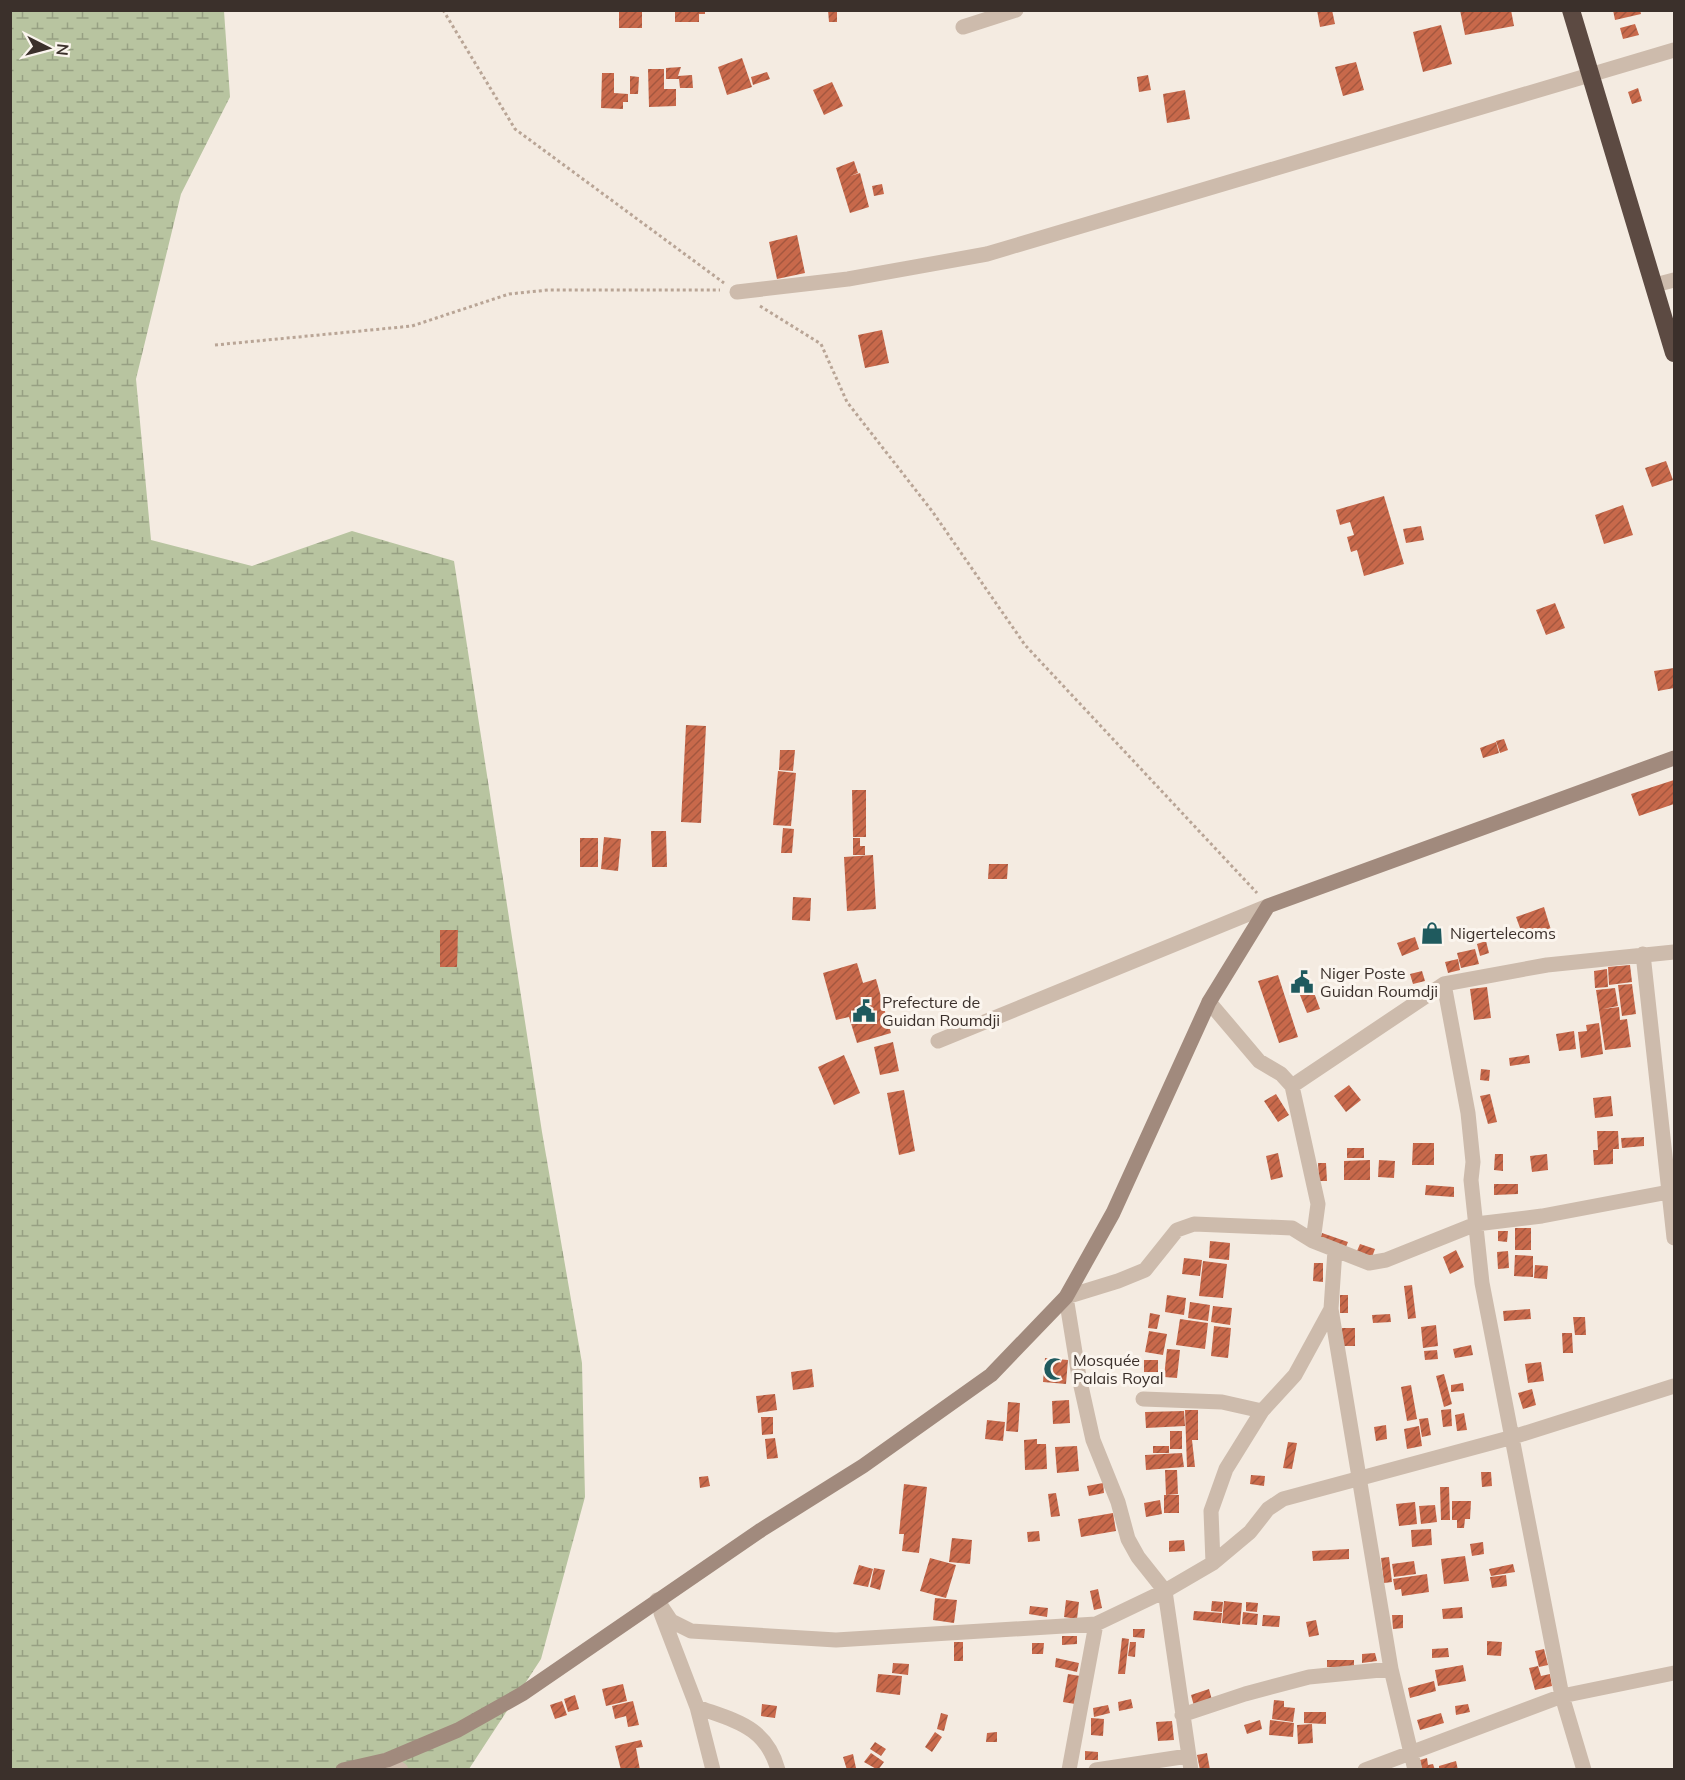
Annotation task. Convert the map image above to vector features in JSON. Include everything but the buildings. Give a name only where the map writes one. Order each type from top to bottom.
[{"type":"highway","points":[[1571,10],[1674,353]]},
{"type":"street","points":[[963,27],[1016,10]]},
{"type":"street","points":[[737,292],[848,279],[987,254],[1674,50]]},
{"type":"street","points":[[1655,285],[1674,280]]},
{"type":"street","points":[[938,1041],[1268,906],[1674,758]]},
{"type":"street","points":[[343,1770],[387,1760],[458,1730],[522,1694],[761,1530],[863,1466],[991,1375],[1066,1297],[1113,1213],[1209,1002],[1268,906]]},
{"type":"street","points":[[1292,1086],[1444,984],[1547,965],[1674,952]]},
{"type":"street","points":[[1643,954],[1672,1191],[1674,1238]]},
{"type":"street","points":[[1444,984],[1468,1113],[1482,1284],[1562,1696],[1584,1770]]},
{"type":"street","points":[[1209,1002],[1259,1061],[1281,1074],[1292,1086],[1318,1204],[1313,1241]]},
{"type":"street","points":[[1066,1297],[1145,1270],[1177,1230],[1194,1224],[1292,1228],[1313,1241],[1369,1263],[1386,1260],[1476,1224],[1542,1216],[1672,1191]]},
{"type":"street","points":[[1335,1250],[1331,1309],[1391,1669],[1415,1770]]},
{"type":"street","points":[[1066,1297],[1079,1377],[1093,1440],[1118,1502],[1128,1539],[1138,1557],[1165,1591],[1190,1763],[1096,1770]]},
{"type":"street","points":[[1213,1563],[1211,1511],[1226,1469],[1262,1410],[1295,1375],[1331,1309]]},
{"type":"street","points":[[657,1600],[671,1621],[691,1631],[836,1640],[1096,1624],[1165,1591],[1213,1563],[1250,1533],[1268,1509],[1283,1499],[1513,1437],[1674,1386]]},
{"type":"street","points":[[1143,1399],[1222,1402],[1262,1410]]},
{"type":"street","points":[[657,1600],[697,1707],[713,1770]]},
{"type":"street","points":[[1070,1770],[1096,1624]]},
{"type":"street","points":[[1182,1715],[1245,1694],[1309,1677],[1391,1669]]},
{"type":"street","points":[[1365,1770],[1409,1751],[1562,1696],[1674,1673]]},
{"type":"street","points":[[697,1707],[747,1725],[765,1740],[778,1770]]},
{"type":"street","points":[[387,1760],[400,1770]]},
{"type":"path","points":[[443,10],[515,129],[737,292],[821,344],[847,402],[932,511],[1025,645],[1268,906]]},
{"type":"path","points":[[215,345],[412,326],[509,294],[548,290],[704,288],[737,292]]},
{"type":"green space","points":[[11,11],[224,11],[230,97],[181,194],[136,379],[151,540],[252,566],[352,531],[454,561],[542,1132],[582,1363],[585,1497],[541,1659],[469,1769],[11,1770]]},
{"type":"place","name":"Nigertelecoms","points":[[1432,933]]},
{"type":"place","name":"Niger Poste Guidan Roumdji","points":[[1302,982]]},
{"type":"place","name":"Prefecture de Guidan Roumdji","points":[[864,1011]]},
{"type":"place","name":"Mosquée Palais Royal","points":[[1055,1369]]}]
